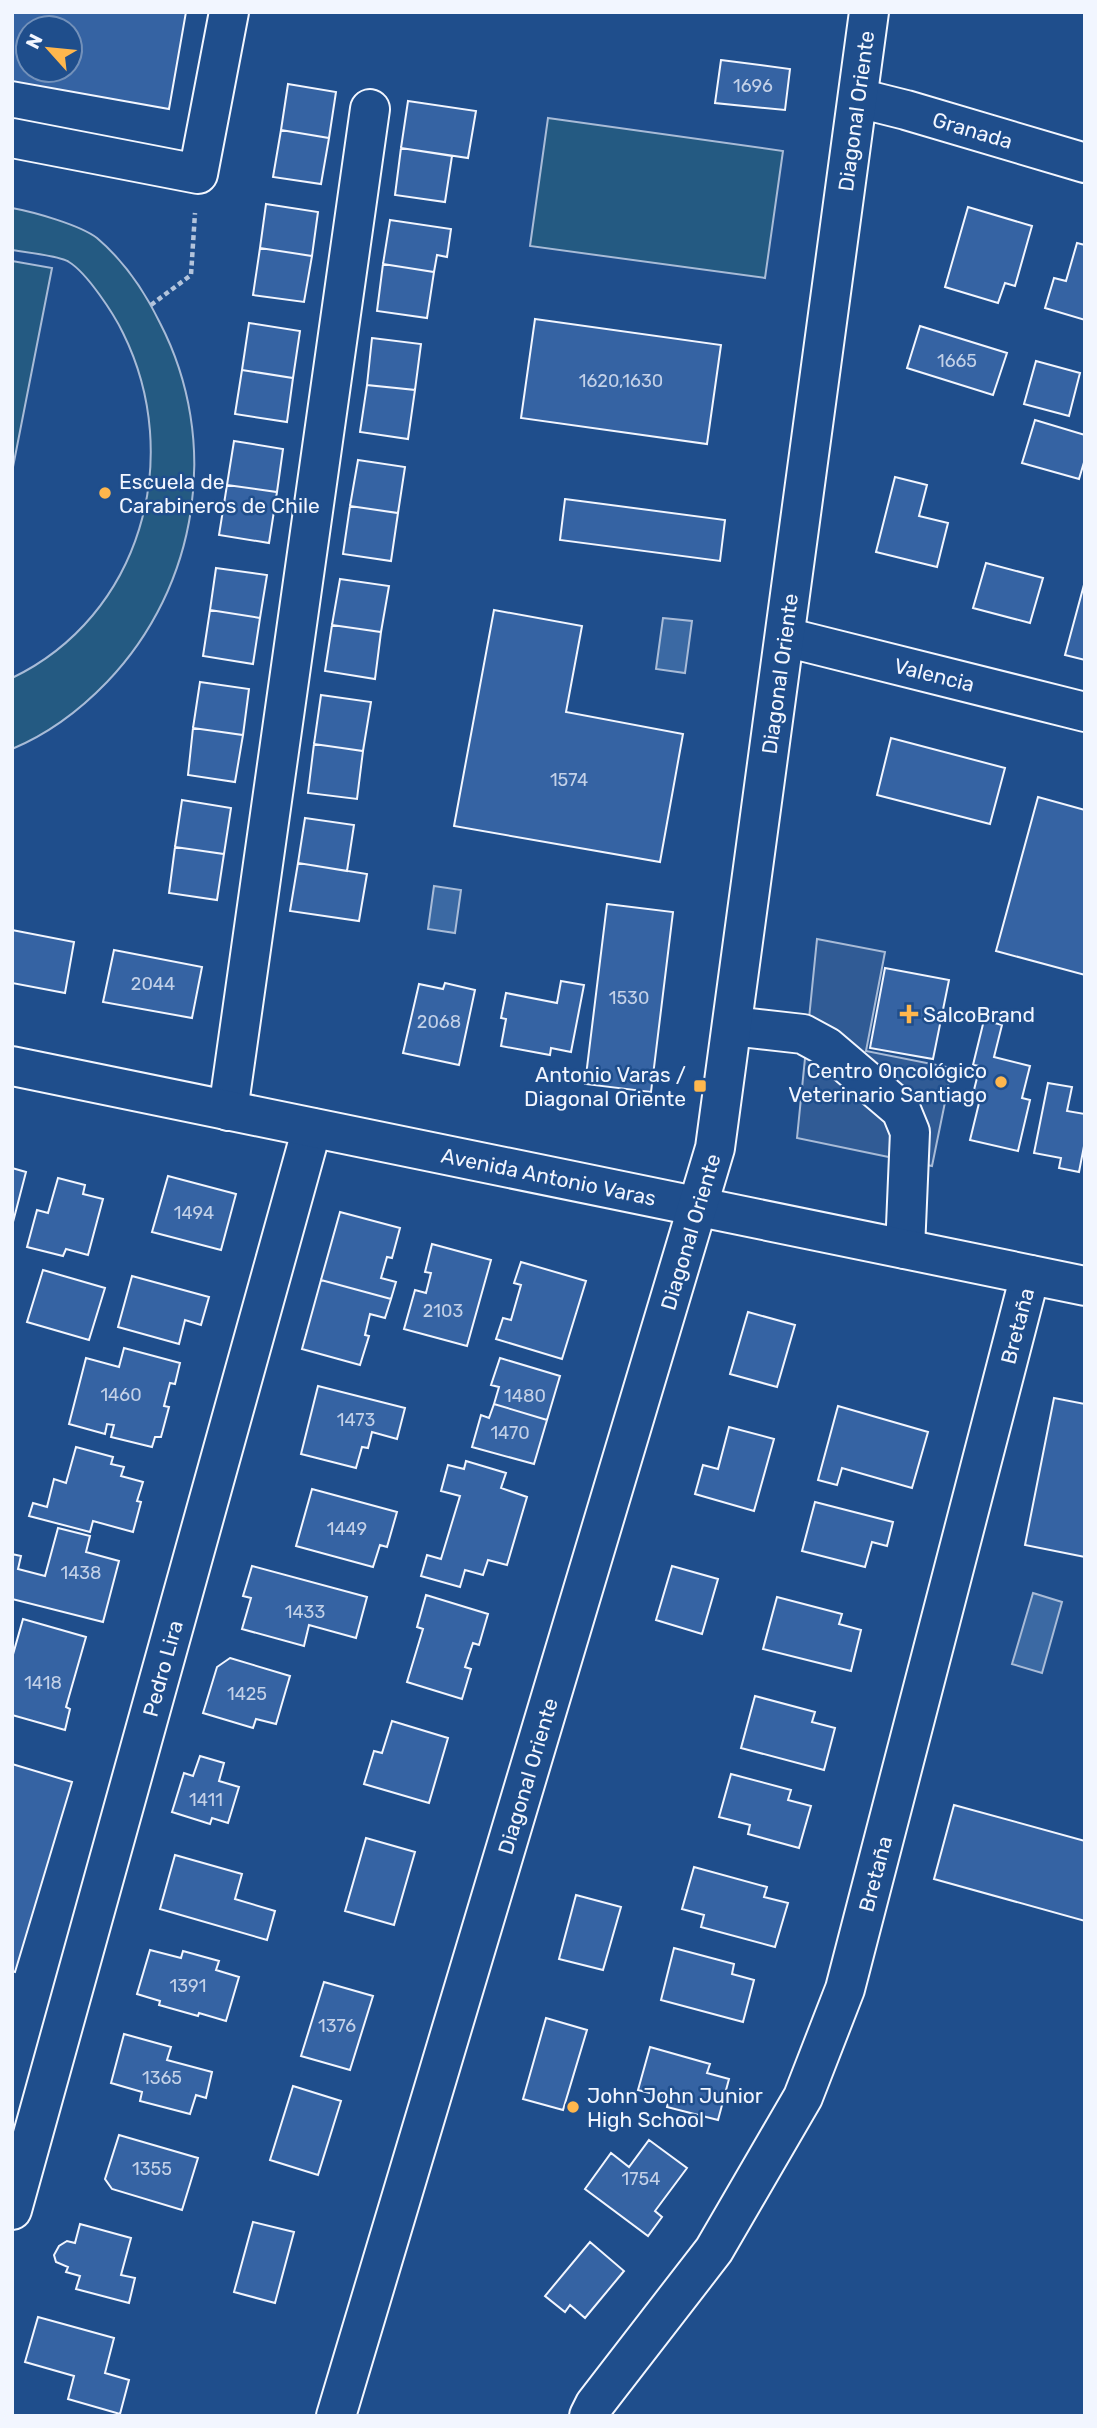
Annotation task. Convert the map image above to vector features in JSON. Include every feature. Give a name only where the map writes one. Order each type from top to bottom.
[{"type":"main road","points":[[12,138],[198,174],[229,12]]},
{"type":"main road","name":"Diagonal Oriente","points":[[336,2416],[715,1149],[869,12]]},
{"type":"main road","name":"Granada","points":[[858,98],[1085,163]]},
{"type":"main road","points":[[228,1111],[370,109]]},
{"type":"main road","name":"Valencia","points":[[785,637],[1085,712]]},
{"type":"main road","points":[[732,1026],[803,1034],[827,1047],[901,1110],[910,1132],[905,1249]]},
{"type":"main road","name":"Avenida Antonio Varas","points":[[12,1066],[1085,1286]]},
{"type":"main road","name":"Pedro Lira","points":[[12,2210],[312,1128]]},
{"type":"main road","name":"Bretaña","points":[[589,2416],[595,2404],[714,2250],[803,2097],[845,1989],[1030,1275]]},
{"type":"path","points":[[151,305],[191,275],[198,174]]},
{"type":"shaded area","points":[[548,118],[783,151],[765,278],[530,246]]},
{"type":"shaded area","points":[[12,208],[56,220],[89,233],[107,247],[133,278],[160,323],[179,368],[190,415],[194,463],[191,511],[180,557],[163,602],[138,644],[107,682],[86,702],[51,728],[12,749],[12,678],[56,651],[92,616],[120,575],[139,529],[149,481],[150,431],[141,381],[123,333],[113,315],[92,284],[69,262],[51,256],[12,250]]},
{"type":"shaded area","points":[[12,261],[52,268],[12,472]]},
{"type":"shaded area","points":[[663,618],[692,621],[685,673],[656,669]]},
{"type":"shaded area","points":[[434,886],[461,890],[455,933],[428,929]]},
{"type":"shaded area","points":[[817,939],[885,952],[866,1051],[952,1068],[932,1166],[797,1138]]},
{"type":"shaded area","points":[[1033,1593],[1062,1602],[1042,1673],[1012,1664]]},
{"type":"building","points":[[12,12],[186,12],[169,109],[29,84],[84,84],[84,14],[14,14],[14,81]]},
{"type":"building","points":[[721,60],[790,69],[785,110],[715,103]]},
{"type":"building","points":[[288,84],[336,92],[329,138],[281,130]]},
{"type":"building","points":[[408,101],[476,111],[468,158],[401,148]]},
{"type":"building","points":[[281,130],[329,138],[321,184],[273,177]]},
{"type":"building","points":[[401,148],[452,156],[445,202],[395,195]]},
{"type":"building","points":[[266,204],[318,212],[312,256],[260,248]]},
{"type":"building","points":[[968,207],[1032,226],[1015,286],[1005,283],[998,303],[945,287]]},
{"type":"building","points":[[390,220],[451,229],[447,257],[437,255],[434,272],[383,264]]},
{"type":"building","points":[[1077,243],[1085,245],[1085,320],[1045,308],[1054,278],[1066,281]]},
{"type":"building","points":[[260,248],[312,256],[304,302],[253,295]]},
{"type":"building","points":[[383,264],[434,272],[427,318],[377,311]]},
{"type":"building","points":[[535,319],[721,345],[707,444],[521,418]]},
{"type":"building","points":[[249,323],[300,331],[293,378],[242,370]]},
{"type":"building","points":[[920,326],[1007,353],[993,395],[907,368]]},
{"type":"building","points":[[372,338],[421,344],[415,390],[367,385]]},
{"type":"building","points":[[1036,361],[1080,373],[1069,416],[1024,404]]},
{"type":"building","points":[[242,370],[293,378],[287,422],[235,414]]},
{"type":"building","points":[[367,385],[415,390],[408,439],[360,432]]},
{"type":"building","points":[[1035,420],[1085,435],[1085,459],[1079,479],[1022,463]]},
{"type":"building","points":[[234,441],[283,449],[277,492],[227,485]]},
{"type":"building","points":[[358,460],[405,467],[398,513],[350,506]]},
{"type":"building","points":[[895,477],[927,485],[919,516],[948,523],[937,567],[876,552]]},
{"type":"building","points":[[227,485],[277,492],[269,543],[219,535]]},
{"type":"building","points":[[565,499],[725,520],[720,561],[560,540]]},
{"type":"building","points":[[350,506],[398,513],[391,561],[343,554]]},
{"type":"building","points":[[986,563],[1043,578],[1030,623],[973,608]]},
{"type":"building","points":[[216,568],[267,575],[260,618],[210,610]]},
{"type":"building","points":[[340,579],[389,586],[381,632],[332,625]]},
{"type":"building","points":[[1085,581],[1085,660],[1065,655]]},
{"type":"building","points":[[210,610],[260,618],[253,664],[203,656]]},
{"type":"building","points":[[494,610],[582,626],[566,712],[683,734],[660,862],[454,826]]},
{"type":"building","points":[[332,625],[381,632],[375,679],[325,671]]},
{"type":"building","points":[[200,682],[249,689],[243,735],[193,728]]},
{"type":"building","points":[[321,695],[371,702],[363,751],[314,744]]},
{"type":"building","points":[[193,728],[243,735],[235,782],[188,775]]},
{"type":"building","points":[[891,738],[1005,768],[990,824],[877,795]]},
{"type":"building","points":[[314,744],[363,751],[357,799],[308,793]]},
{"type":"building","points":[[1038,797],[1085,810],[1085,975],[996,951]]},
{"type":"building","points":[[182,800],[231,808],[224,854],[175,847]]},
{"type":"building","points":[[305,818],[354,825],[347,871],[298,863]]},
{"type":"building","points":[[175,847],[224,854],[217,900],[169,893]]},
{"type":"building","points":[[298,863],[367,874],[359,921],[290,911]]},
{"type":"building","points":[[607,904],[673,912],[651,1092],[585,1084]]},
{"type":"building","points":[[12,930],[74,942],[65,993],[12,983]]},
{"type":"building","points":[[114,950],[202,967],[192,1018],[103,1002]]},
{"type":"building","name":"SalcoBrand","points":[[885,968],[949,980],[933,1059],[870,1048]]},
{"type":"building","points":[[561,981],[584,985],[571,1052],[551,1048],[550,1055],[501,1046],[506,1019],[501,1018],[506,993],[557,1003]]},
{"type":"building","points":[[445,983],[475,990],[459,1065],[403,1053],[419,984],[443,989]]},
{"type":"building","name":"Centro Oncológico Veterinario Santiago","points":[[984,1020],[1002,1025],[994,1057],[1030,1066],[1022,1098],[1030,1100],[1018,1151],[970,1140],[980,1099],[972,1098],[980,1066],[973,1065]]},
{"type":"building","points":[[1048,1083],[1072,1087],[1067,1111],[1085,1114],[1085,1141],[1079,1172],[1059,1168],[1061,1158],[1034,1153]]},
{"type":"building","points":[[12,1168],[26,1172],[13,1222],[12,1222]]},
{"type":"building","points":[[168,1176],[236,1194],[221,1250],[152,1232]]},
{"type":"building","points":[[58,1178],[85,1185],[83,1194],[103,1199],[88,1255],[66,1249],[63,1256],[27,1247],[37,1210],[48,1213]]},
{"type":"building","points":[[340,1212],[400,1228],[392,1258],[387,1257],[381,1278],[396,1282],[391,1299],[321,1280]]},
{"type":"building","points":[[432,1244],[491,1260],[467,1346],[404,1329],[415,1290],[426,1293],[431,1273],[425,1272]]},
{"type":"building","points":[[521,1262],[586,1281],[562,1359],[496,1339],[503,1318],[511,1320],[521,1285],[514,1283]]},
{"type":"building","points":[[43,1270],[105,1288],[89,1340],[27,1322]]},
{"type":"building","points":[[132,1276],[209,1297],[201,1325],[185,1320],[179,1344],[118,1327]]},
{"type":"building","points":[[321,1280],[391,1299],[385,1318],[370,1314],[365,1335],[369,1336],[360,1365],[302,1349]]},
{"type":"building","points":[[748,1312],[795,1325],[777,1387],[730,1374]]},
{"type":"building","points":[[124,1348],[180,1363],[175,1384],[170,1383],[164,1406],[169,1407],[161,1437],[155,1437],[152,1447],[111,1437],[114,1425],[107,1424],[105,1434],[69,1424],[86,1358],[119,1367]]},
{"type":"building","points":[[500,1358],[560,1376],[547,1420],[494,1404],[499,1387],[491,1385]]},
{"type":"building","points":[[318,1386],[405,1408],[397,1439],[372,1432],[368,1448],[362,1447],[356,1468],[301,1454]]},
{"type":"building","points":[[1054,1398],[1085,1404],[1085,1557],[1025,1545]]},
{"type":"building","points":[[494,1404],[547,1420],[534,1464],[472,1447],[481,1415],[489,1418]]},
{"type":"building","points":[[838,1406],[928,1432],[912,1488],[842,1468],[837,1485],[818,1480]]},
{"type":"building","points":[[729,1427],[774,1439],[754,1511],[695,1494],[703,1465],[718,1469]]},
{"type":"building","points":[[76,1447],[113,1457],[111,1464],[124,1467],[121,1476],[143,1482],[137,1501],[141,1502],[133,1532],[93,1521],[90,1532],[29,1516],[33,1503],[47,1507],[54,1479],[66,1483]]},
{"type":"building","points":[[466,1461],[506,1473],[501,1488],[527,1497],[507,1565],[488,1560],[483,1575],[465,1570],[460,1587],[421,1576],[427,1555],[441,1559],[460,1496],[441,1491],[448,1465],[464,1469]]},
{"type":"building","points":[[312,1489],[397,1512],[387,1547],[380,1545],[373,1567],[296,1546]]},
{"type":"building","points":[[815,1502],[893,1522],[887,1546],[872,1542],[865,1567],[802,1551]]},
{"type":"building","points":[[58,1528],[90,1536],[86,1552],[119,1561],[103,1622],[12,1599],[12,1554],[21,1556],[18,1569],[45,1576]]},
{"type":"building","points":[[252,1566],[367,1597],[356,1638],[309,1625],[304,1646],[242,1629],[251,1598],[243,1596]]},
{"type":"building","points":[[672,1566],[718,1579],[702,1634],[656,1620]]},
{"type":"building","points":[[426,1595],[488,1614],[479,1645],[473,1643],[465,1667],[471,1669],[462,1699],[407,1682],[423,1629],[417,1627]]},
{"type":"building","points":[[777,1597],[842,1614],[839,1624],[861,1630],[851,1671],[763,1649]]},
{"type":"building","points":[[23,1619],[86,1637],[66,1707],[70,1709],[65,1730],[12,1715],[12,1658]]},
{"type":"building","points":[[230,1658],[290,1676],[276,1724],[256,1719],[253,1728],[203,1713],[217,1667]]},
{"type":"building","points":[[755,1696],[815,1712],[812,1722],[835,1728],[824,1770],[741,1748]]},
{"type":"building","points":[[392,1721],[448,1738],[429,1803],[364,1784],[374,1751],[382,1753]]},
{"type":"building","points":[[200,1756],[224,1763],[219,1781],[239,1787],[228,1823],[212,1818],[210,1824],[172,1812],[184,1773],[193,1776]]},
{"type":"building","points":[[12,1764],[72,1782],[15,1972],[12,1971]]},
{"type":"building","points":[[731,1774],[791,1790],[788,1800],[811,1806],[799,1848],[748,1834],[750,1825],[719,1817]]},
{"type":"building","points":[[954,1805],[1085,1841],[1085,1921],[934,1879]]},
{"type":"building","points":[[366,1838],[415,1852],[394,1925],[345,1911]]},
{"type":"building","points":[[175,1855],[242,1874],[235,1899],[275,1911],[267,1940],[160,1909]]},
{"type":"building","points":[[694,1867],[767,1887],[764,1897],[788,1903],[775,1947],[701,1927],[704,1915],[682,1909]]},
{"type":"building","points":[[576,1895],[621,1907],[603,1970],[559,1959]]},
{"type":"building","points":[[674,1948],[734,1964],[732,1974],[754,1980],[743,2022],[661,2000]]},
{"type":"building","points":[[150,1950],[181,1958],[183,1951],[219,1961],[216,1970],[239,1977],[226,2021],[159,2005],[160,2001],[137,1994]]},
{"type":"building","points":[[324,1982],[373,1996],[350,2070],[301,2056]]},
{"type":"building","points":[[546,2018],[587,2030],[563,2110],[523,2099]]},
{"type":"building","points":[[124,2034],[171,2047],[167,2060],[212,2072],[206,2098],[196,2095],[190,2114],[140,2101],[142,2092],[111,2083]]},
{"type":"building","points":[[650,2047],[710,2064],[707,2073],[729,2079],[718,2120],[667,2107],[669,2098],[638,2090]]},
{"type":"building","points":[[293,2086],[341,2101],[318,2175],[270,2160]]},
{"type":"building","points":[[119,2135],[198,2158],[182,2210],[112,2189],[105,2179]]},
{"type":"building","points":[[649,2140],[687,2168],[655,2211],[662,2217],[648,2236],[585,2189],[611,2153],[629,2167]]},
{"type":"building","points":[[253,2222],[294,2232],[275,2303],[234,2292]]},
{"type":"building","points":[[80,2224],[131,2238],[121,2275],[135,2278],[129,2303],[76,2289],[80,2276],[66,2272],[68,2267],[56,2262],[54,2255],[59,2246],[67,2241],[75,2243]]},
{"type":"building","points":[[590,2242],[624,2271],[585,2318],[570,2305],[565,2312],[545,2296]]},
{"type":"building","points":[[38,2317],[114,2338],[105,2373],[129,2380],[120,2414],[68,2399],[74,2376],[25,2362]]},
{"type":"place","name":"Escuela de Carabineros de Chile","points":[[105,493]]},
{"type":"place","name":"SalcoBrand","points":[[909,1014]]},
{"type":"place","name":"Centro Oncológico Veterinario Santiago","points":[[1001,1082]]},
{"type":"place","name":"Antonio Varas / Diagonal Oriente","points":[[700,1086]]},
{"type":"place","name":"John John Junior High School","points":[[573,2107]]}]
